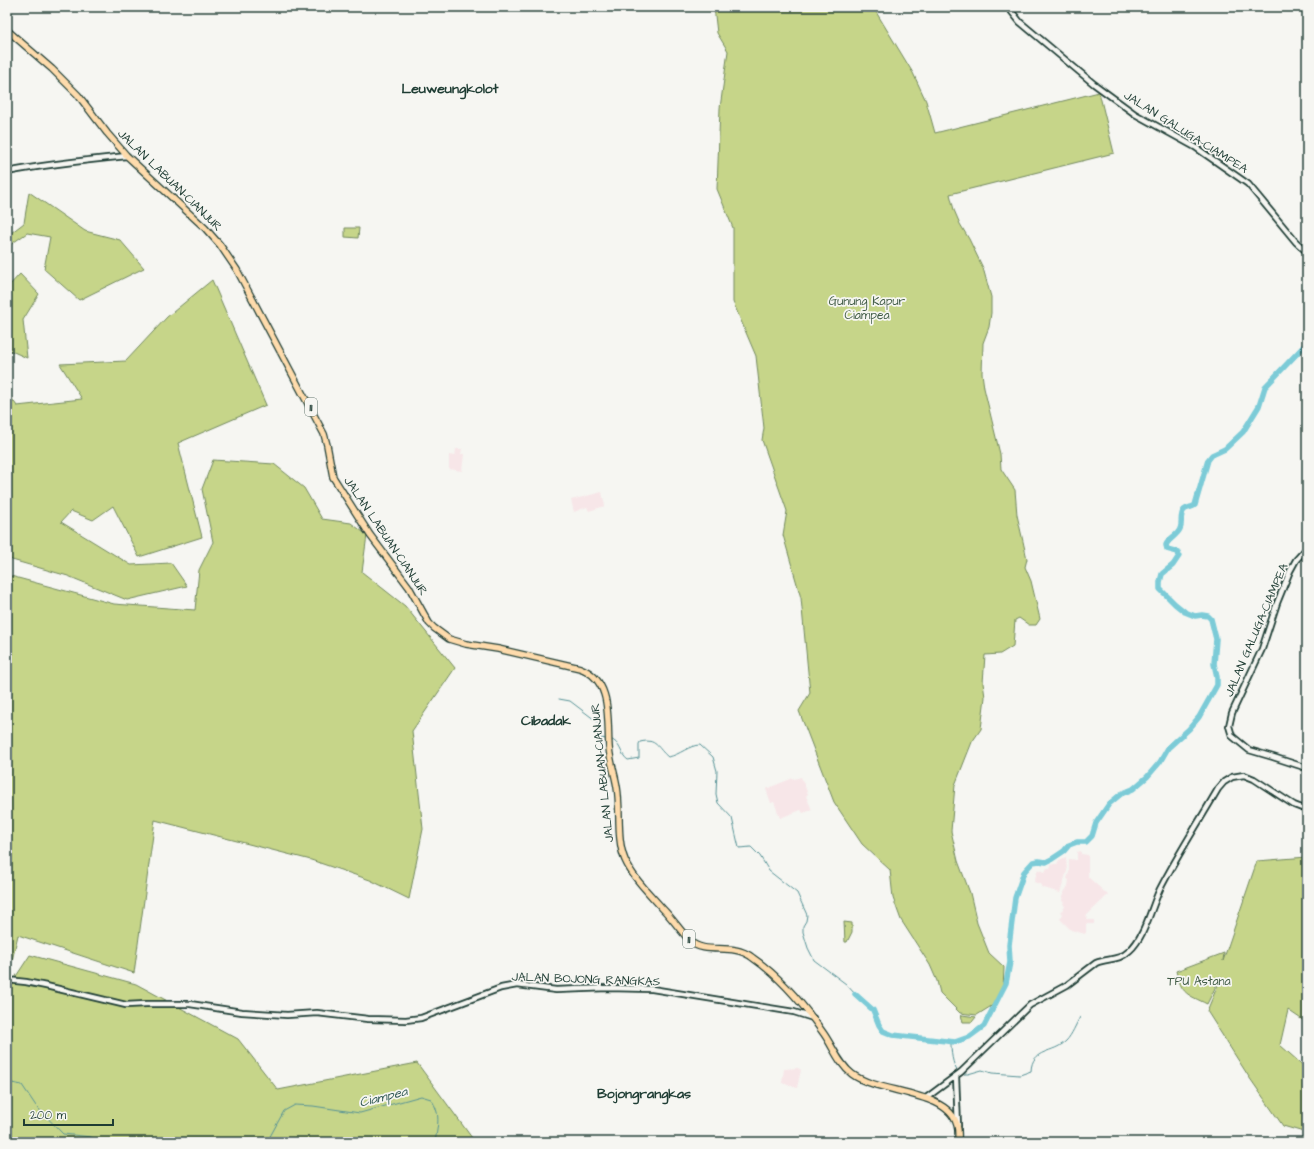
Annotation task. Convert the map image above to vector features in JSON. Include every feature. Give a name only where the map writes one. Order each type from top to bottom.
[{"type":"highway","name":"JALAN LABUAN-CIANJUR","points":[[7,30],[37,55],[78,95],[107,133],[128,156],[205,228],[220,245],[246,288],[310,405],[324,434],[333,477],[370,535],[409,587],[429,623],[449,639],[466,644],[498,649],[571,665],[587,670],[598,682],[606,701],[611,760],[617,788],[622,851],[629,868],[638,880],[697,946],[734,949],[751,956],[776,975],[801,1003],[825,1035],[838,1059],[852,1074],[861,1080],[926,1098]]},
{"type":"highway","name":"11","points":[[926,1098],[947,1109],[958,1126]]},
{"type":"highway","points":[[958,1126],[958,1142]]},
{"type":"main road","name":"JALAN GALUGA–CIAMPEA","points":[[1008,7],[1020,22],[1094,84],[1135,114],[1195,147],[1248,184],[1296,242],[1307,252]]},
{"type":"main road","points":[[7,172],[35,166],[128,156]]},
{"type":"main road","name":"JALAN GALUGA–CIAMPEA","points":[[1307,548],[1296,560],[1290,571],[1273,613],[1262,649],[1232,713],[1229,726],[1232,736],[1249,750],[1274,756],[1307,768]]},
{"type":"main road","points":[[926,1098],[961,1072],[1030,1005],[1067,985],[1101,960],[1118,959],[1132,948],[1139,938],[1159,890],[1185,843],[1218,789],[1224,782],[1236,775],[1248,776],[1294,805],[1307,810]]},
{"type":"main road","name":"JALAN BOJONG RANGKAS","points":[[7,980],[40,984],[126,1005],[190,1004],[242,1012],[287,1015],[317,1013],[368,1019],[406,1020],[421,1018],[501,988],[517,985],[556,990],[608,988],[652,989],[794,1012],[812,1018]]},
{"type":"main road","points":[[956,1076],[958,1126]]},
{"type":"shaded area","points":[[456,449],[462,449],[461,454],[464,454],[462,471],[449,469],[449,455],[455,456]]},
{"type":"shaded area","points":[[602,492],[605,506],[589,511],[587,507],[574,512],[571,500]]},
{"type":"shaded area","points":[[801,777],[808,794],[806,796],[812,810],[803,813],[801,810],[780,818],[774,802],[771,803],[766,789],[793,778]]},
{"type":"shaded area","points":[[1081,851],[1081,854],[1088,855],[1088,877],[1108,895],[1086,916],[1088,918],[1087,920],[1094,920],[1094,924],[1086,924],[1085,934],[1071,930],[1060,919],[1063,914],[1060,912],[1065,907],[1064,902],[1062,901],[1063,894],[1068,886],[1069,880],[1067,879],[1069,872],[1069,859],[1077,860],[1077,852]]},
{"type":"shaded area","points":[[1066,857],[1067,871],[1060,893],[1041,887],[1042,885],[1034,882],[1038,869],[1045,872],[1051,865],[1057,864],[1059,860]]},
{"type":"shaded area","points":[[798,1068],[801,1070],[797,1088],[782,1083],[784,1069]]},
{"type":"green space","name":"Gunung Kapur Ciampea","points":[[714,7],[873,7],[913,73],[926,101],[935,133],[1099,92],[1114,153],[950,194],[954,210],[960,224],[983,268],[991,297],[989,327],[983,343],[982,373],[984,388],[1000,454],[1001,469],[1015,490],[1017,515],[1027,559],[1025,567],[1031,581],[1040,619],[1036,625],[1029,625],[1019,618],[1015,620],[1013,646],[1000,654],[985,655],[983,683],[985,697],[981,729],[972,742],[955,785],[951,831],[958,861],[970,893],[977,923],[989,953],[1004,967],[1003,990],[993,1005],[977,1015],[960,1013],[940,993],[937,981],[930,965],[901,920],[893,898],[890,870],[862,844],[834,802],[799,711],[810,693],[801,598],[783,535],[787,511],[762,440],[764,428],[756,356],[733,302],[733,228],[717,189],[720,108],[728,51],[717,33]]},
{"type":"green space","points":[[29,192],[85,231],[120,240],[144,268],[79,300],[44,269],[50,237],[27,233],[7,247],[7,236],[24,223]]},
{"type":"green space","points":[[345,228],[359,228],[358,238],[345,237]]},
{"type":"green space","points":[[20,274],[39,294],[23,320],[27,358],[7,349],[7,288]]},
{"type":"green space","points":[[212,280],[266,405],[178,443],[202,537],[139,557],[113,506],[93,520],[71,511],[61,522],[131,565],[171,563],[187,586],[127,600],[68,576],[12,560],[7,557],[7,392],[17,406],[82,399],[60,364],[126,361],[167,317]]},
{"type":"green space","points":[[213,460],[274,464],[304,488],[322,519],[351,523],[367,535],[362,572],[405,606],[455,668],[412,731],[423,829],[409,899],[370,880],[311,860],[155,820],[134,973],[18,935],[10,969],[7,966],[7,575],[114,604],[195,610],[199,570],[213,542],[202,489]]},
{"type":"green space","name":"TPU Astana","points":[[1307,857],[1307,1023],[1288,1010],[1280,1045],[1307,1069],[1307,1133],[1283,1126],[1249,1077],[1207,1011],[1221,976],[1207,1004],[1186,993],[1178,979],[1176,971],[1224,953],[1223,961],[1257,861]]},
{"type":"green space","points":[[844,922],[852,923],[852,932],[847,942],[845,942]]},
{"type":"green space","points":[[30,955],[136,984],[238,1039],[278,1090],[417,1063],[475,1142],[7,1142],[7,990]]},
{"type":"green space","points":[[961,1015],[976,1017],[972,1022],[963,1022]]},
{"type":"waterway","points":[[855,994],[873,1010],[883,1031],[893,1035],[955,1042],[969,1037],[984,1026],[1006,983],[1010,962],[1009,945],[1015,898],[1024,872],[1033,862],[1046,862],[1064,851],[1069,845],[1077,842],[1086,842],[1092,836],[1096,823],[1109,804],[1121,794],[1133,789],[1147,777],[1160,762],[1168,748],[1189,729],[1199,717],[1217,685],[1214,664],[1216,639],[1211,619],[1208,616],[1195,616],[1185,612],[1160,589],[1162,574],[1173,565],[1179,556],[1178,552],[1167,549],[1166,545],[1180,529],[1184,510],[1195,505],[1208,460],[1212,455],[1225,449],[1243,432],[1259,406],[1265,387],[1307,343]]},
{"type":"waterway","points":[[559,699],[570,701],[599,723],[599,738],[607,739]]},
{"type":"waterway","points":[[610,739],[616,743],[625,758],[628,760],[639,758],[639,744],[640,742],[646,741],[650,741],[656,745],[668,757],[696,745],[700,745],[713,757],[717,771],[716,794],[718,803],[732,818],[739,848],[751,847],[760,856],[769,871],[797,893],[807,915],[803,926],[803,932],[814,960],[846,984],[855,994]]},
{"type":"waterway","points":[[962,1074],[982,1070],[992,1073],[1020,1075],[1031,1071],[1035,1058],[1044,1052],[1061,1045],[1068,1039],[1080,1017]]},
{"type":"waterway","points":[[951,1042],[953,1062],[958,1072]]},
{"type":"waterway","name":"Ciampea","points":[[7,1082],[22,1085],[36,1106],[63,1134],[91,1137],[100,1142]]},
{"type":"waterway","name":"Ciampea","points":[[267,1142],[284,1111],[295,1105],[313,1106],[360,1113],[421,1096],[431,1099],[436,1110],[438,1124],[435,1142]]},
{"type":"waterway","name":"Ciampea","points":[[128,1142],[151,1142]]},
{"type":"district","name":"Leuweungkolot","points":[[450,88]]},
{"type":"district","name":"Cibadak","points":[[546,720]]},
{"type":"district","name":"Bojongrangkas","points":[[644,1093]]}]
